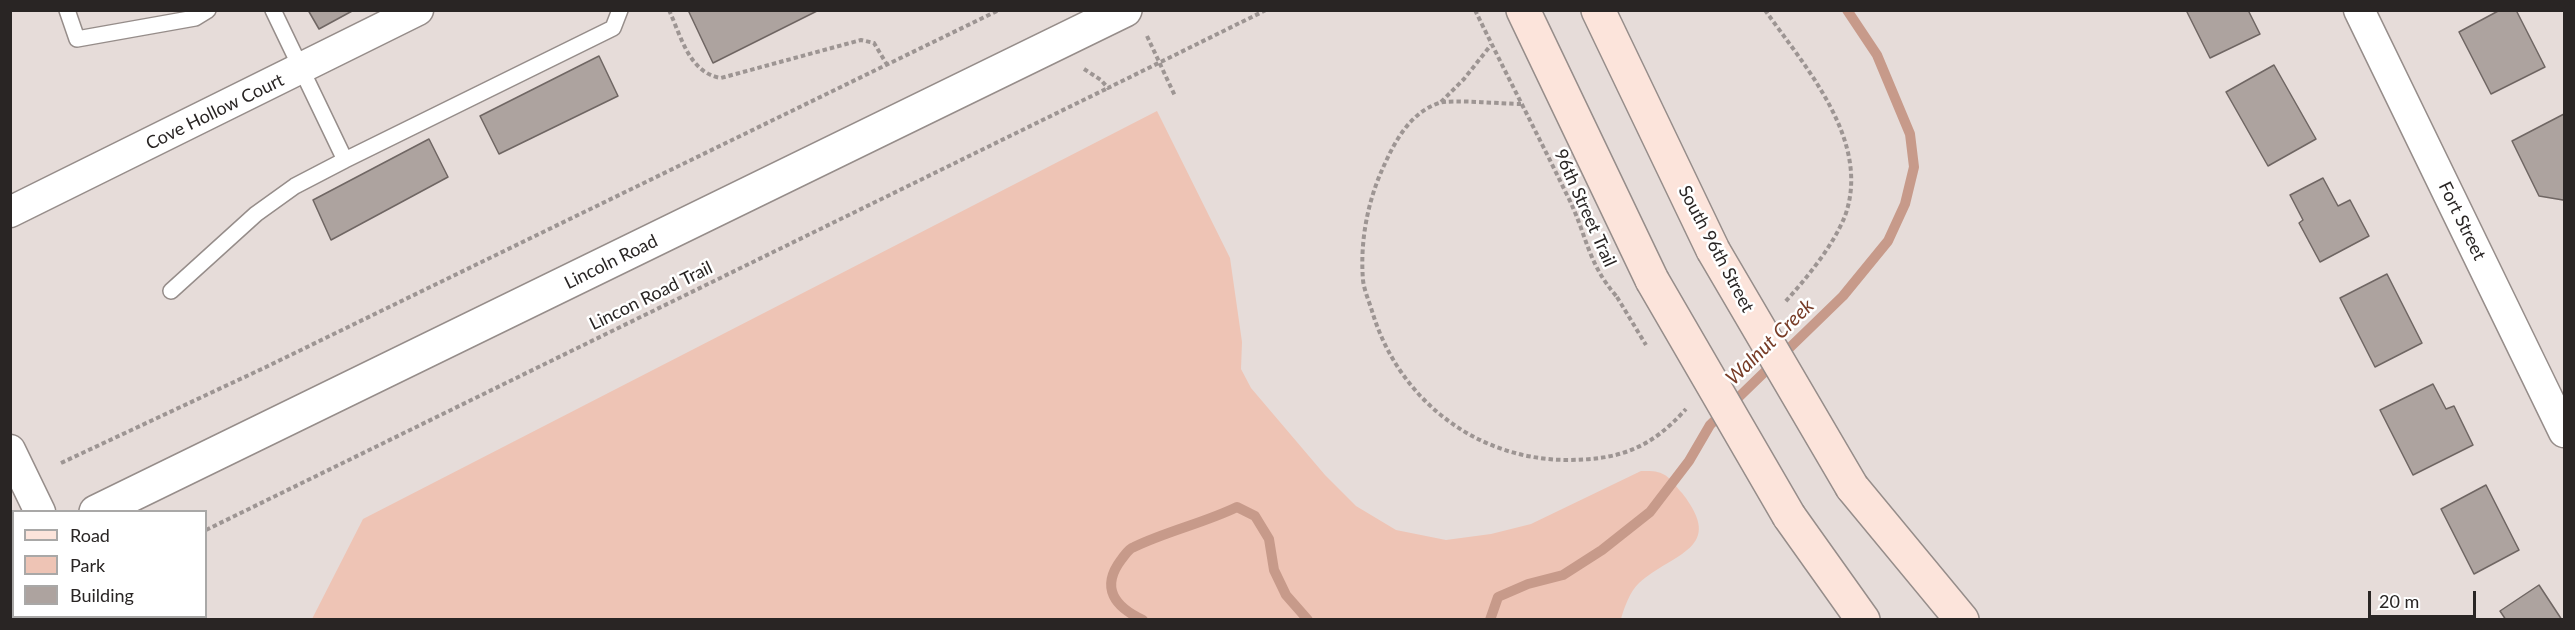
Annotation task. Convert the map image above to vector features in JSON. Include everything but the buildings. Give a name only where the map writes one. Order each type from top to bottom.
[{"type":"main road","points":[[1522,10],[1652,280],[1789,516],[1863,620]]},
{"type":"main road","name":"South 96th Street","points":[[1598,10],[1713,250],[1852,487],[1962,620]]},
{"type":"street","name":"Cove Hollow Court","points":[[10,212],[301,70],[418,10]]},
{"type":"street","name":"Fort Street","points":[[2359,10],[2565,432]]},
{"type":"street","name":"Lincoln Road","points":[[100,510],[1047,50],[1135,21]]},
{"type":"street","points":[[10,450],[39,510]]},
{"type":"lane","points":[[68,10],[77,39],[195,18],[208,10]]},
{"type":"lane","points":[[273,10],[345,160]]},
{"type":"lane","points":[[171,291],[256,214],[295,186],[613,28],[620,10]]},
{"type":"path","points":[[669,10],[690,56],[699,68],[721,78],[861,40],[874,43],[886,63]]},
{"type":"path","points":[[61,463],[266,367],[886,63],[999,10]]},
{"type":"path","name":"Lincon Road Trail","points":[[207,530],[1266,10]]},
{"type":"path","name":"96th Street Trail","points":[[1475,10],[1569,198],[1592,262],[1617,297]]},
{"type":"path","points":[[1765,10],[1826,100],[1850,159],[1851,184],[1845,216],[1813,272],[1779,308]]},
{"type":"path","points":[[1135,21],[1159,62],[1175,96]]},
{"type":"path","points":[[1492,45],[1464,79],[1440,103],[1413,117],[1391,148],[1374,188],[1363,238],[1363,282],[1378,333],[1402,375],[1431,408],[1465,432],[1505,451],[1553,460],[1600,460],[1636,448],[1669,428],[1693,402]]},
{"type":"path","points":[[1047,50],[1091,74],[1108,88]]},
{"type":"path","points":[[1440,103],[1521,104]]},
{"type":"green space","points":[[1157,111],[1230,258],[1242,342],[1241,369],[1251,388],[1325,475],[1356,506],[1396,530],[1446,540],[1491,534],[1531,524],[1641,471],[1655,471],[1665,475],[1673,482],[1694,512],[1699,526],[1697,538],[1690,547],[1636,586],[1621,619],[312,619],[363,519]]},
{"type":"waterway","name":"Walnut Creek","points":[[1490,620],[1498,597],[1528,584],[1563,575],[1602,550],[1650,512],[1689,461],[1710,425],[1843,296],[1888,241],[1905,204],[1914,167],[1910,134],[1877,55],[1847,10]]},
{"type":"waterway","name":"Walnut Creek","points":[[1143,620],[1118,603],[1111,588],[1115,570],[1127,552],[1147,541],[1237,507],[1255,516],[1269,539],[1274,570],[1286,595],[1308,620]]}]
